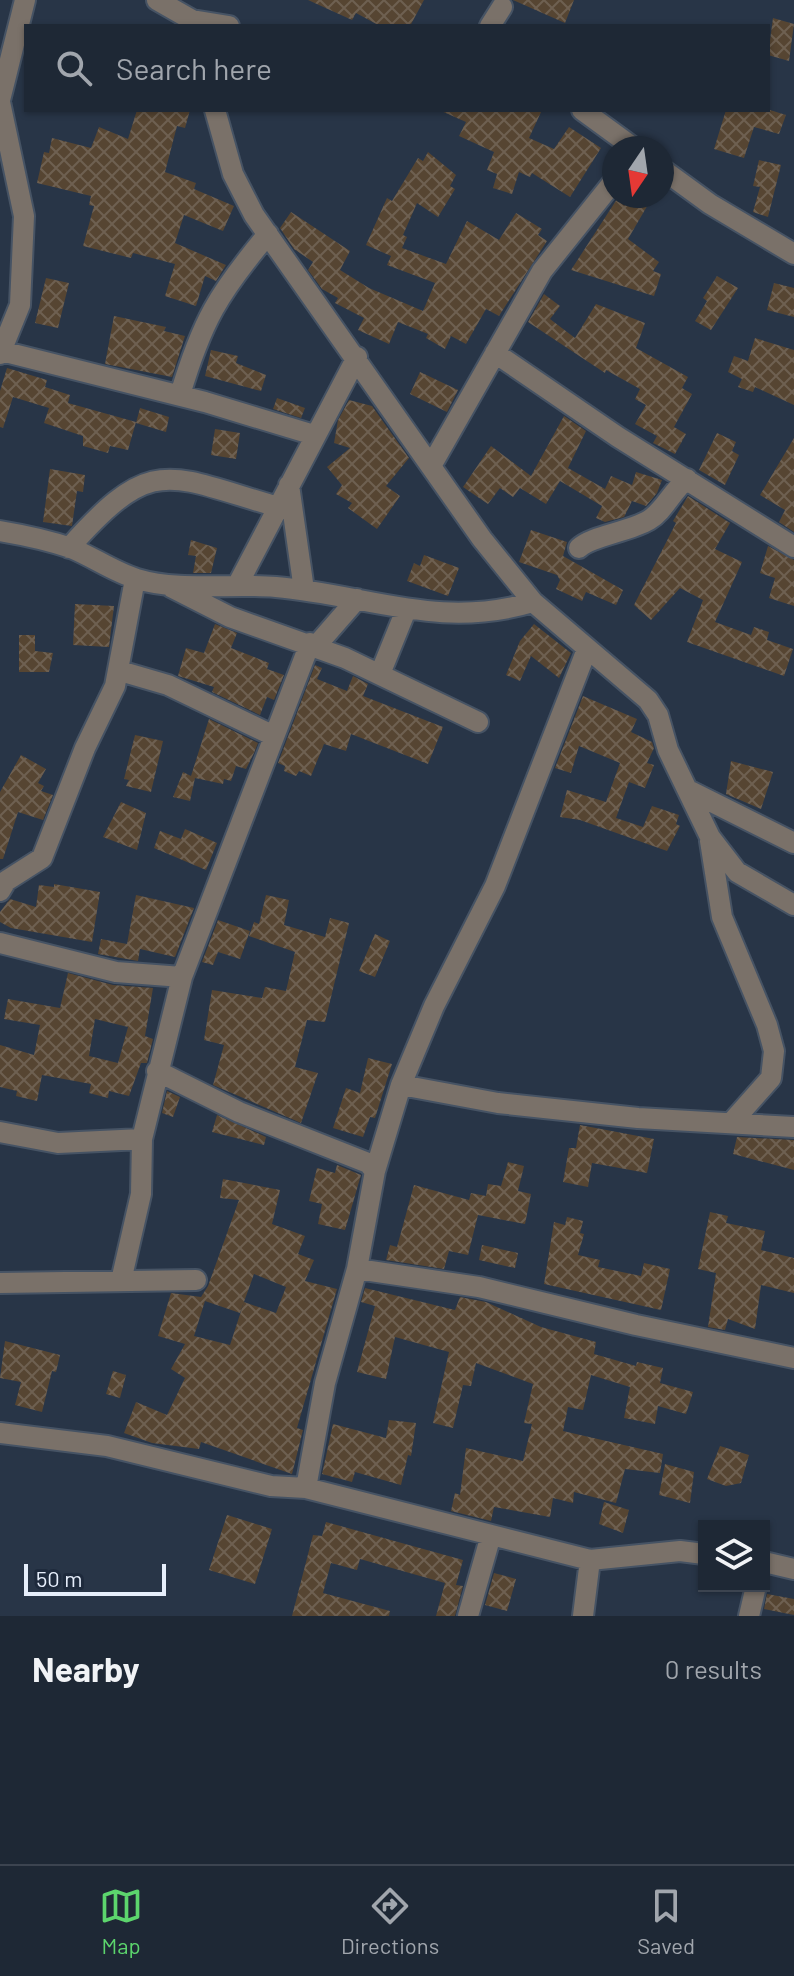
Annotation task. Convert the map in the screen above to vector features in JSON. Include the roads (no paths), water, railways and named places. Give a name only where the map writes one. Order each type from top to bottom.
[{"type":"street","points":[[25,0],[0,101],[24,216],[20,305],[0,353],[180,395],[314,435]]},
{"type":"street","points":[[157,0],[192,20],[213,24]]},
{"type":"street","points":[[491,24],[502,7]]},
{"type":"street","points":[[216,112],[233,174],[268,234],[431,466],[533,602],[653,707],[710,837],[737,872],[794,905]]},
{"type":"street","points":[[585,112],[618,136]]},
{"type":"street","points":[[674,178],[710,204],[794,254]]},
{"type":"street","points":[[431,466],[542,271],[602,196]]},
{"type":"street","points":[[180,395],[198,336],[224,286],[268,234]]},
{"type":"street","points":[[495,353],[794,547]]},
{"type":"street","points":[[238,584],[357,357]]},
{"type":"street","points":[[579,548],[584,543],[630,530],[654,517],[670,493],[687,479]]},
{"type":"street","points":[[69,548],[102,511],[130,488],[152,480],[190,480],[278,507]]},
{"type":"street","points":[[289,485],[304,590]]},
{"type":"street","points":[[0,531],[69,548],[135,579],[164,584],[238,584],[304,590],[406,610],[464,616],[503,611],[533,602]]},
{"type":"street","points":[[0,891],[6,881],[42,858],[85,748],[110,700],[120,671],[135,579]]},
{"type":"street","points":[[164,584],[230,617],[313,645],[380,674],[478,722]]},
{"type":"street","points":[[121,1281],[141,1194],[142,1139],[182,977],[274,736],[313,645],[357,599]]},
{"type":"street","points":[[380,674],[406,610]]},
{"type":"street","points":[[306,1488],[325,1383],[357,1269],[375,1171],[401,1085],[434,1006],[495,886],[587,649]]},
{"type":"street","points":[[120,671],[168,685],[274,736]]},
{"type":"street","points":[[688,790],[794,843]]},
{"type":"street","points":[[710,837],[722,917],[767,1025],[774,1051],[771,1078],[732,1122]]},
{"type":"street","points":[[0,943],[116,972],[182,977]]},
{"type":"street","points":[[157,1071],[239,1112],[368,1163],[375,1171]]},
{"type":"street","points":[[401,1085],[498,1103],[638,1118],[794,1127]]},
{"type":"street","points":[[0,1132],[58,1143],[142,1139]]},
{"type":"street","points":[[357,1269],[479,1287],[636,1325],[794,1358]]},
{"type":"street","points":[[0,1283],[196,1280]]},
{"type":"street","points":[[0,1433],[107,1446],[271,1486],[306,1488],[590,1560],[680,1551],[698,1553]]},
{"type":"street","points":[[468,1616],[491,1535]]},
{"type":"street","points":[[583,1616],[590,1560]]},
{"type":"street","points":[[770,1563],[794,1569]]},
{"type":"street","points":[[749,1616],[755,1592]]}]
